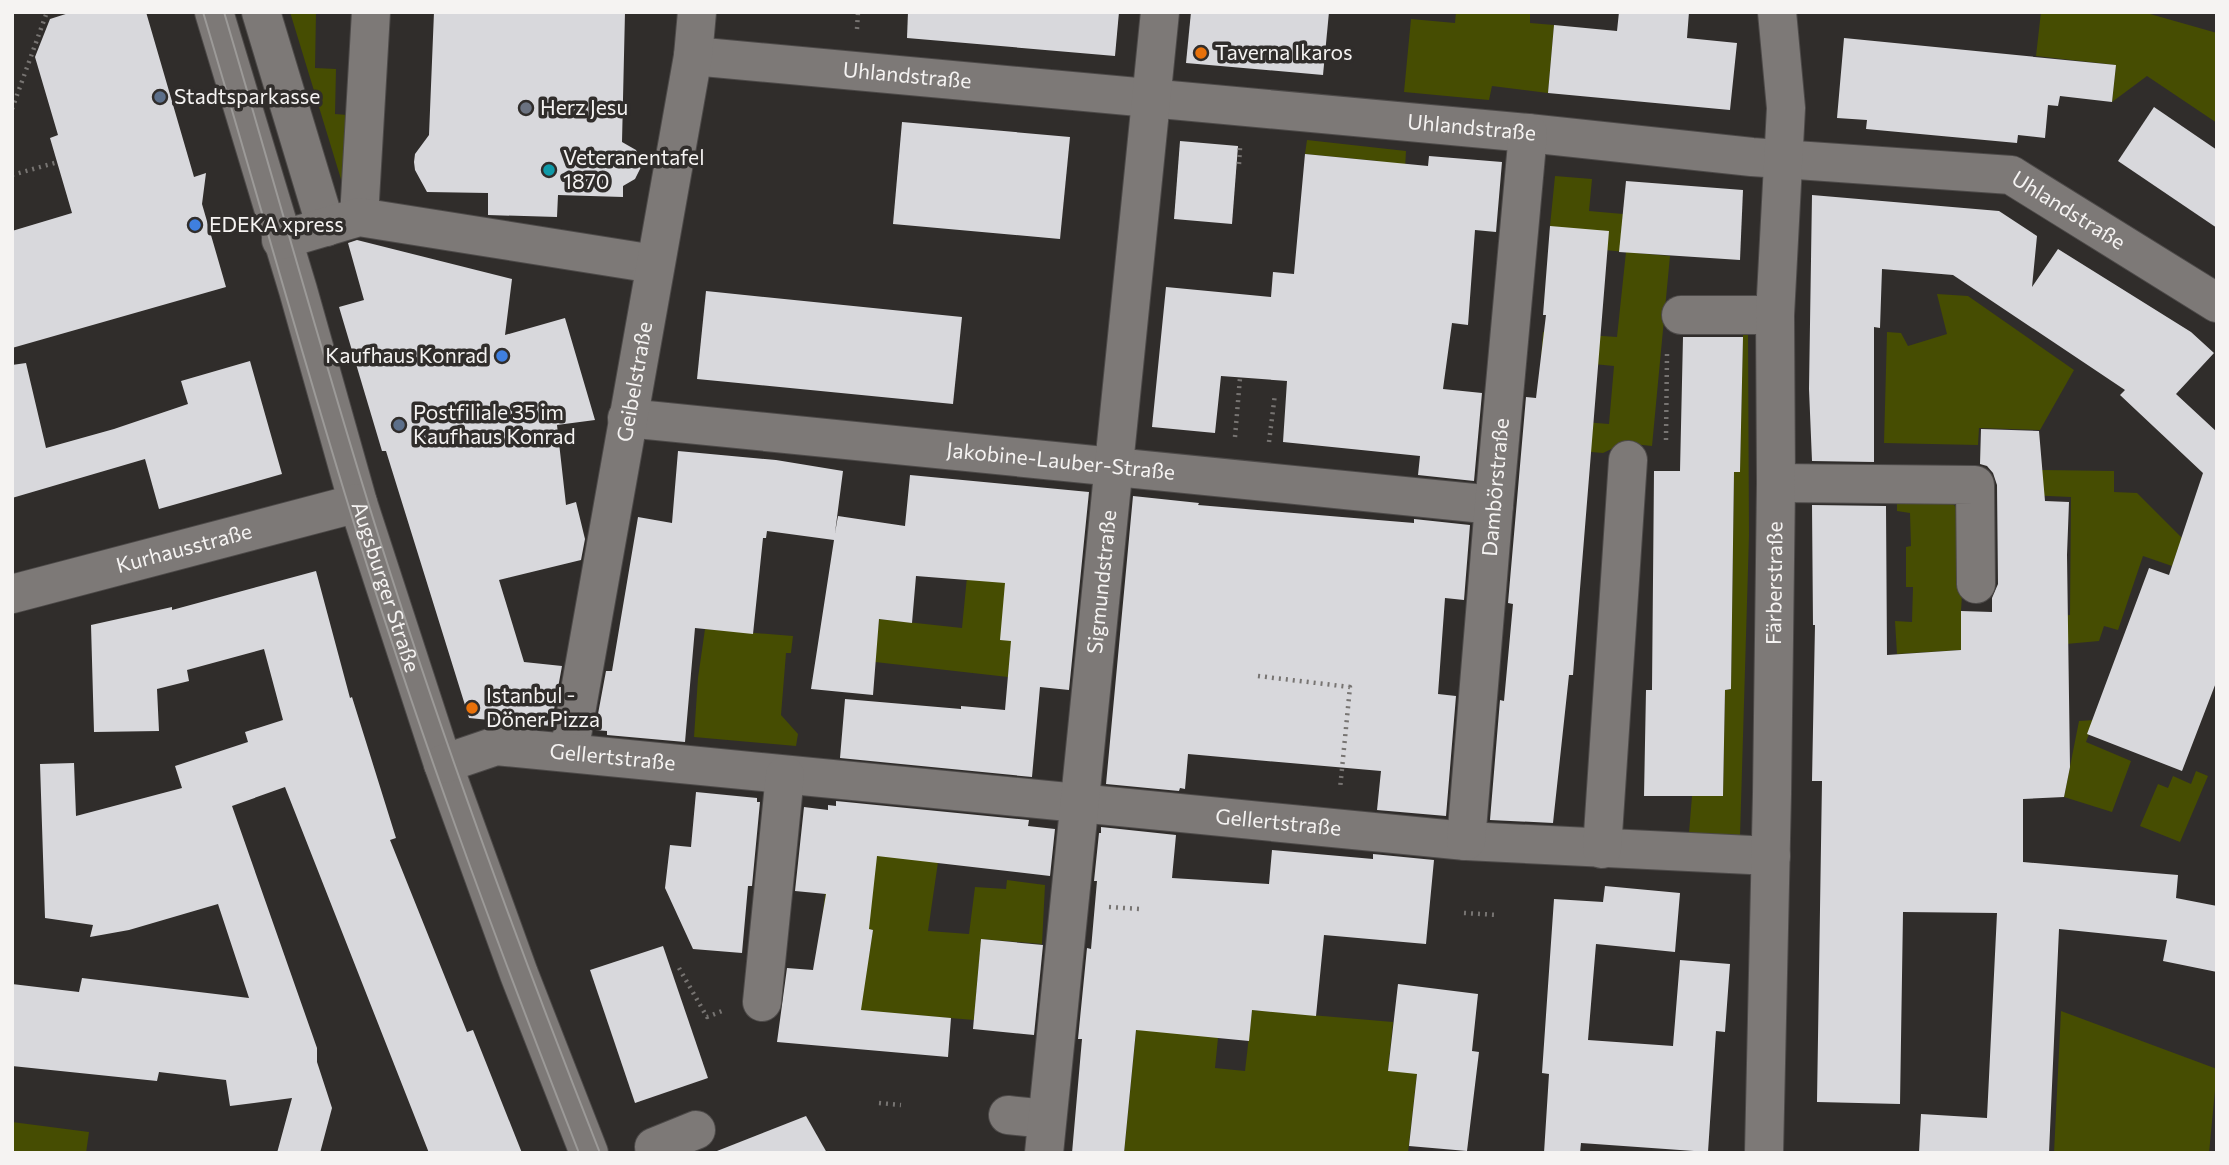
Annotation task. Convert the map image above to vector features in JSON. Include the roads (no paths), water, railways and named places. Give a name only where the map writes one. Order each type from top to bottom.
[{"type":"street","name":"Augsburger Straße","points":[[214,12],[358,503],[443,764],[519,974],[589,1153]]},
{"type":"street","points":[[261,12],[342,222]]},
{"type":"street","points":[[342,222],[370,12]]},
{"type":"street","name":"Geibelstraße","points":[[569,752],[693,56],[697,12]]},
{"type":"street","name":"Sigmundstraße","points":[[1046,1136],[1160,12]]},
{"type":"street","name":"Färberstraße","points":[[1764,1153],[1776,483],[1774,315],[1786,108],[1776,12]]},
{"type":"street","name":"Uhlandstraße","points":[[693,56],[1782,159],[2011,175],[2217,303]]},
{"type":"street","name":"Dambörstraße","points":[[1466,841],[1528,133]]},
{"type":"street","points":[[281,240],[342,222],[654,264]]},
{"type":"street","points":[[1681,316],[1774,315]]},
{"type":"street","name":"Jakobine-Lauber-Straße","points":[[627,418],[1494,505]]},
{"type":"street","points":[[1602,849],[1628,460]]},
{"type":"street","points":[[1776,483],[1975,485],[1976,584]]},
{"type":"street","name":"Kurhausstraße","points":[[12,594],[358,503]]},
{"type":"street","name":"Gellertstraße","points":[[443,764],[496,746],[1466,841],[1770,856]]},
{"type":"street","points":[[763,997],[785,775]]},
{"type":"street","points":[[1008,1115],[1046,1136]]},
{"type":"street","points":[[654,1147],[696,1130]]},
{"type":"tram line","points":[[203,12],[329,443],[428,750],[579,1153]]},
{"type":"tram line","points":[[224,12],[348,438],[420,664],[507,910],[600,1153]]},
{"type":"place","name":"Taverna Ikaros","points":[[1201,53]]},
{"type":"place","name":"Stadtsparkasse","points":[[160,97]]},
{"type":"place","name":"Herz Jesu","points":[[526,108]]},
{"type":"place","name":"Veteranentafel 1870","points":[[549,170]]},
{"type":"place","name":"EDEKA xpress","points":[[195,225]]},
{"type":"place","name":"Kaufhaus Konrad","points":[[502,356]]},
{"type":"place","name":"Postfiliale 35 im Kaufhaus Konrad","points":[[399,425]]},
{"type":"place","name":"Istanbul - Döner Pizza","points":[[472,708]]}]
